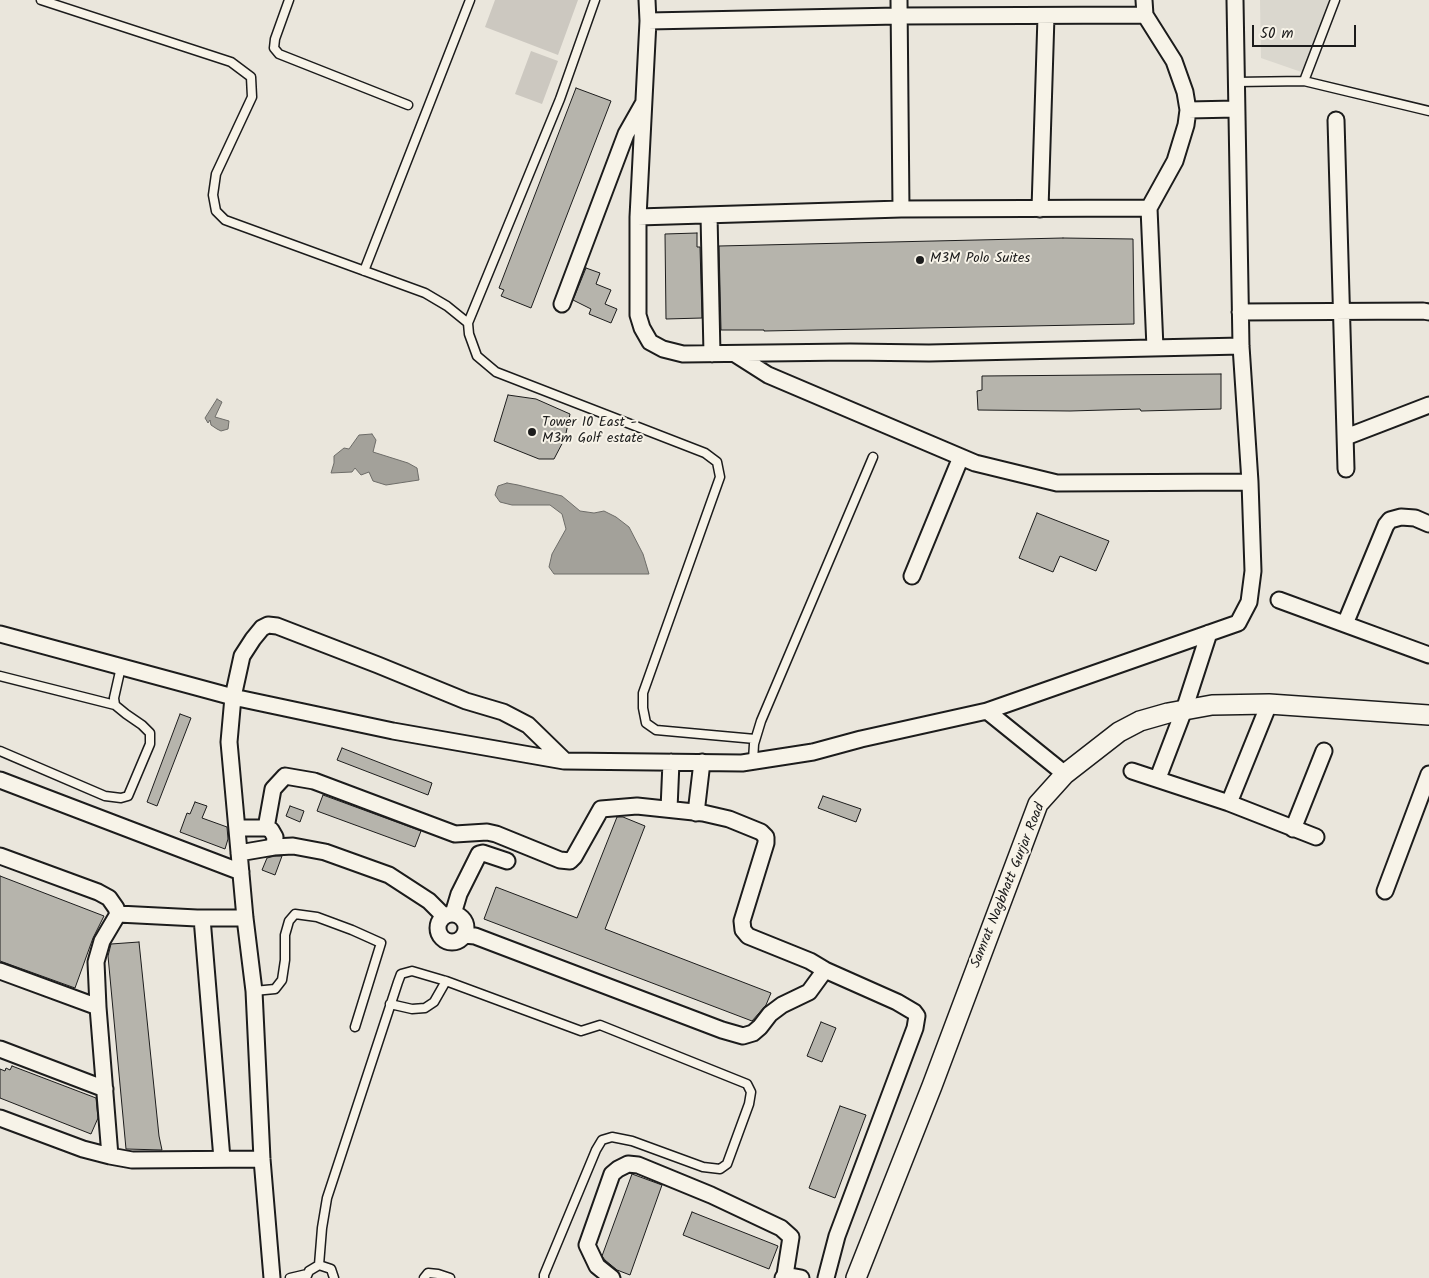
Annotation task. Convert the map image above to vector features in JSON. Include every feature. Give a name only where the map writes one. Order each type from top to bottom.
[{"type":"street","points":[[647,0],[648,21],[638,217],[638,315],[642,328],[650,342],[663,349],[682,354],[929,353],[1241,346]]},
{"type":"street","points":[[898,0],[901,208]]},
{"type":"street","points":[[0,634],[233,697],[393,731],[565,761],[742,763],[813,752],[861,739],[987,711],[1238,623],[1249,602],[1253,571],[1250,482],[1241,346],[1235,0]]},
{"type":"street","points":[[648,21],[898,16],[1046,16],[1144,8],[1174,61],[1185,92],[1188,110],[1186,125],[1175,161],[1150,208],[1155,348]]},
{"type":"street","points":[[1040,209],[1046,16]]},
{"type":"street","points":[[562,304],[626,134],[643,103]]},
{"type":"street","points":[[1188,110],[1236,109]]},
{"type":"street","points":[[1336,120],[1346,468]]},
{"type":"street","points":[[638,217],[901,208],[1150,208]]},
{"type":"street","points":[[710,215],[712,354]]},
{"type":"street","points":[[1240,312],[1429,312]]},
{"type":"street","points":[[735,354],[768,375],[975,463],[1057,483],[1250,482]]},
{"type":"street","points":[[1346,437],[1429,405]]},
{"type":"street","points":[[912,576],[961,457]]},
{"type":"street","points":[[1345,624],[1386,525],[1390,520],[1401,517],[1415,518],[1429,524]]},
{"type":"street","points":[[1279,600],[1429,655]]},
{"type":"street","points":[[272,1278],[262,1159],[254,991],[245,918],[229,742],[233,697],[242,656],[262,628],[268,625],[277,626],[466,701],[503,712],[528,724],[565,761]]},
{"type":"street","points":[[1158,778],[1184,710],[1209,633]]},
{"type":"street","points":[[1229,803],[1269,704]]},
{"type":"street","name":"Samrat Nagbhatt Gurjar Road","points":[[856,1278],[928,1095],[1038,804],[1065,774],[1119,732],[1140,720],[1212,705],[1269,704],[1429,715]]},
{"type":"street","points":[[987,711],[1065,774]]},
{"type":"street","points":[[1293,829],[1324,751]]},
{"type":"street","points":[[669,809],[671,762]]},
{"type":"street","points":[[696,813],[702,762]]},
{"type":"street","points":[[1132,771],[1229,803],[1316,837]]},
{"type":"street","points":[[1385,891],[1429,774]]},
{"type":"street","points":[[266,828],[274,790],[285,776],[314,781],[456,834],[487,832],[496,834],[526,844],[560,860],[570,862],[601,809],[637,806],[669,809],[730,819],[761,832],[766,837],[766,843],[742,921],[743,930],[748,936],[810,961],[825,970],[897,1002],[914,1012],[917,1016],[840,1227],[826,1278]]},
{"type":"street","points":[[0,780],[241,872]]},
{"type":"street","points":[[237,828],[266,828],[271,830],[275,837],[274,847]]},
{"type":"street","points":[[239,853],[293,846],[325,852],[389,875],[449,915]]},
{"type":"street","points":[[449,915],[479,854],[483,853],[507,861]]},
{"type":"street","points":[[0,856],[98,892],[109,898],[116,908],[118,914],[102,941],[96,962],[110,1156]]},
{"type":"street","points":[[118,914],[245,918]]},
{"type":"street","points":[[449,915],[458,915],[465,921],[466,931],[458,941],[444,940],[441,937],[438,928],[441,919],[449,915]]},
{"type":"street","points":[[202,918],[222,1159]]},
{"type":"street","points":[[464,935],[475,936],[722,1030],[743,1036],[753,1033],[770,1014],[782,1005],[809,992],[825,970]]},
{"type":"street","points":[[0,970],[98,1006]]},
{"type":"street","points":[[0,1049],[105,1089]]},
{"type":"street","points":[[0,1118],[83,1149],[132,1160],[262,1159]]},
{"type":"street","points":[[612,1278],[597,1266],[587,1245],[612,1174],[628,1164],[638,1165],[711,1195],[781,1228],[790,1237],[784,1277],[801,1278]]},
{"type":"lane","points":[[42,0],[231,62],[251,77],[252,97],[216,174],[214,195],[216,210],[225,220],[425,293],[447,306],[468,323]]},
{"type":"lane","points":[[290,0],[275,39],[274,48],[279,54],[408,105]]},
{"type":"lane","points":[[364,271],[470,0]]},
{"type":"lane","points":[[595,0],[560,99],[468,323],[469,334],[477,356],[496,372],[705,453],[716,462],[720,477],[643,693],[643,708],[646,723],[656,730],[755,739]]},
{"type":"lane","points":[[1304,81],[1335,0]]},
{"type":"lane","points":[[1236,82],[1304,81],[1429,111]]},
{"type":"lane","points":[[753,761],[755,739],[873,457]]},
{"type":"lane","points":[[115,705],[114,698],[121,667]]},
{"type":"lane","points":[[0,676],[115,705],[150,733],[150,744],[128,796],[121,798],[105,796],[0,752]]},
{"type":"lane","points":[[254,991],[275,989],[282,980],[285,960],[285,935],[289,921],[295,914],[318,917],[381,943],[355,1026]]},
{"type":"lane","points":[[319,1265],[327,1198],[401,974],[412,971],[446,980],[582,1031],[600,1025],[747,1084],[751,1092],[749,1104],[727,1164],[720,1169],[703,1167],[632,1142],[612,1137],[602,1140],[542,1277]]},
{"type":"lane","points":[[390,1004],[412,1009],[425,1008],[434,1002],[446,980]]},
{"type":"lane","points":[[290,1278],[307,1276],[312,1268],[319,1265],[330,1270],[334,1278]]},
{"type":"lane","points":[[424,1278],[428,1273],[450,1278]]},
{"type":"shaded area","points":[[495,0],[578,0],[558,55],[485,27]]},
{"type":"shaded area","points":[[1260,0],[1340,0],[1310,75],[1261,58]]},
{"type":"shaded area","points":[[531,51],[558,61],[542,104],[515,94]]},
{"type":"shaded area","points":[[217,399],[222,402],[215,417],[229,421],[228,429],[221,431],[211,425],[210,420],[208,423],[205,418]]},
{"type":"shaded area","points":[[372,434],[376,440],[373,452],[408,463],[417,468],[419,480],[386,485],[373,481],[369,472],[361,475],[355,468],[352,472],[331,473],[334,456],[344,448],[349,449],[359,435]]},
{"type":"shaded area","points":[[507,483],[562,496],[580,511],[594,513],[604,511],[616,517],[629,527],[643,554],[649,574],[554,574],[549,567],[552,554],[566,529],[562,514],[550,505],[512,505],[500,502],[495,495],[498,486]]},
{"type":"building","points":[[576,88],[611,101],[531,308],[501,296],[504,290],[499,288]]},
{"type":"building","points":[[697,233],[697,247],[700,247],[702,318],[666,319],[665,234]]},
{"type":"building","points":[[1063,238],[1133,239],[1134,324],[764,331],[721,330],[719,246]]},
{"type":"building","points":[[586,268],[600,273],[596,284],[611,290],[605,304],[617,309],[611,323],[589,314],[591,309],[573,300]]},
{"type":"building","points":[[1221,374],[1221,409],[1141,411],[1140,409],[1070,411],[978,410],[977,391],[982,390],[982,376]]},
{"type":"building","name":"Tower 10 East - M3m Golf estate","points":[[508,395],[536,399],[570,414],[565,438],[554,459],[539,459],[494,441]]},
{"type":"building","points":[[1037,513],[1109,541],[1096,571],[1060,556],[1053,572],[1019,558]]},
{"type":"building","points":[[180,714],[191,718],[157,806],[147,802]]},
{"type":"building","points":[[342,748],[432,783],[428,795],[337,760]]},
{"type":"building","points":[[323,795],[421,831],[415,847],[317,811]]},
{"type":"building","points":[[823,796],[861,809],[856,822],[818,808]]},
{"type":"building","points":[[195,802],[207,806],[202,818],[227,827],[228,839],[225,849],[180,832],[187,813],[190,814]]},
{"type":"building","points":[[290,806],[304,811],[300,822],[286,816]]},
{"type":"building","points":[[617,817],[623,817],[645,826],[605,929],[771,993],[766,1005],[752,1021],[484,919],[496,887],[577,918]]},
{"type":"building","points":[[282,856],[275,875],[262,870],[267,858]]},
{"type":"building","points":[[0,876],[104,916],[93,938],[75,988],[0,961]]},
{"type":"building","points":[[139,942],[162,1150],[126,1149],[108,956],[111,944]]},
{"type":"building","points":[[821,1022],[836,1028],[822,1062],[807,1056]]},
{"type":"building","points":[[12,1066],[96,1098],[98,1118],[91,1134],[0,1098],[0,1069],[5,1071],[6,1068],[10,1070]]},
{"type":"building","points":[[840,1106],[866,1115],[835,1198],[809,1188]]},
{"type":"building","points":[[632,1174],[662,1185],[630,1275],[617,1270],[602,1256]]},
{"type":"building","points":[[692,1212],[778,1246],[769,1269],[683,1235]]},
{"type":"place","name":"M3M Polo Suites","points":[[920,260]]},
{"type":"place","name":"Tower 10 East - M3m Golf estate","points":[[532,432]]}]
